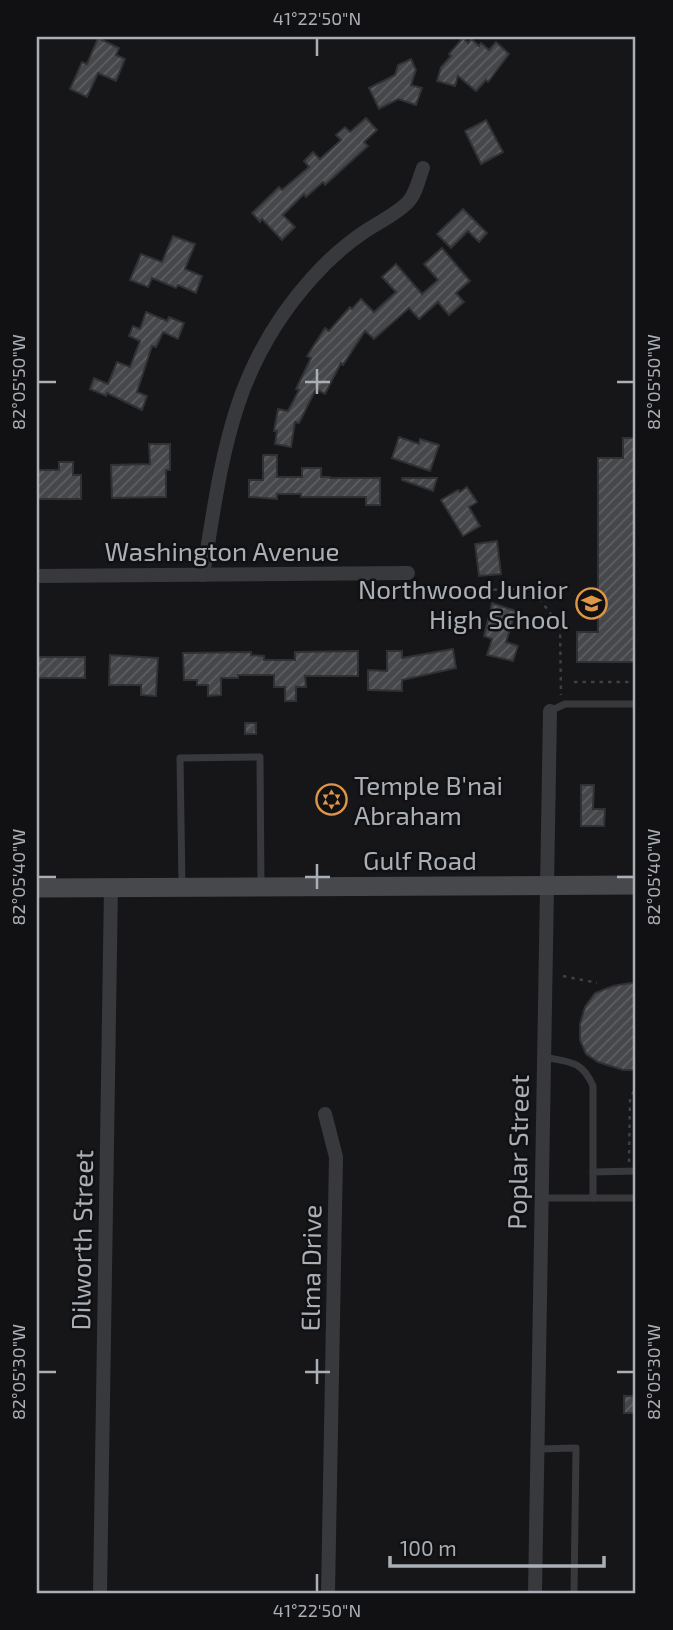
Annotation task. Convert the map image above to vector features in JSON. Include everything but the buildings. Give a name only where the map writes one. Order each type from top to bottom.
[{"type":"street","points":[[203,575],[224,447],[239,397],[257,358],[273,330],[312,278],[360,235],[409,201],[424,168]]},
{"type":"street","name":"Washington Avenue","points":[[37,576],[408,573]]},
{"type":"street","name":"Poplar Street","points":[[535,1593],[543,1056],[555,708]]},
{"type":"street","name":"Gulf Road","points":[[37,888],[636,885]]},
{"type":"street","name":"Dilworth Street","points":[[100,1593],[111,887]]},
{"type":"street","name":"Elma Drive","points":[[325,1114],[336,1157],[328,1593]]},
{"type":"lane","points":[[555,708],[636,704]]},
{"type":"lane","points":[[182,887],[180,758],[260,757],[261,886]]},
{"type":"lane","points":[[543,1056],[576,1064],[586,1071],[593,1086],[593,1198]]},
{"type":"lane","points":[[593,1172],[636,1171]]},
{"type":"lane","points":[[541,1198],[636,1198]]},
{"type":"lane","points":[[537,1449],[576,1448],[575,1593]]},
{"type":"path","points":[[434,591],[532,589],[560,626],[555,708]]},
{"type":"path","points":[[574,682],[636,682]]},
{"type":"path","points":[[563,976],[597,983]]},
{"type":"path","points":[[629,1165],[629,1099],[636,1087]]},
{"type":"place","name":"Northwood Junior High School","points":[[591,603]]},
{"type":"place","name":"Temple B'nai Abraham","points":[[331,799]]}]
